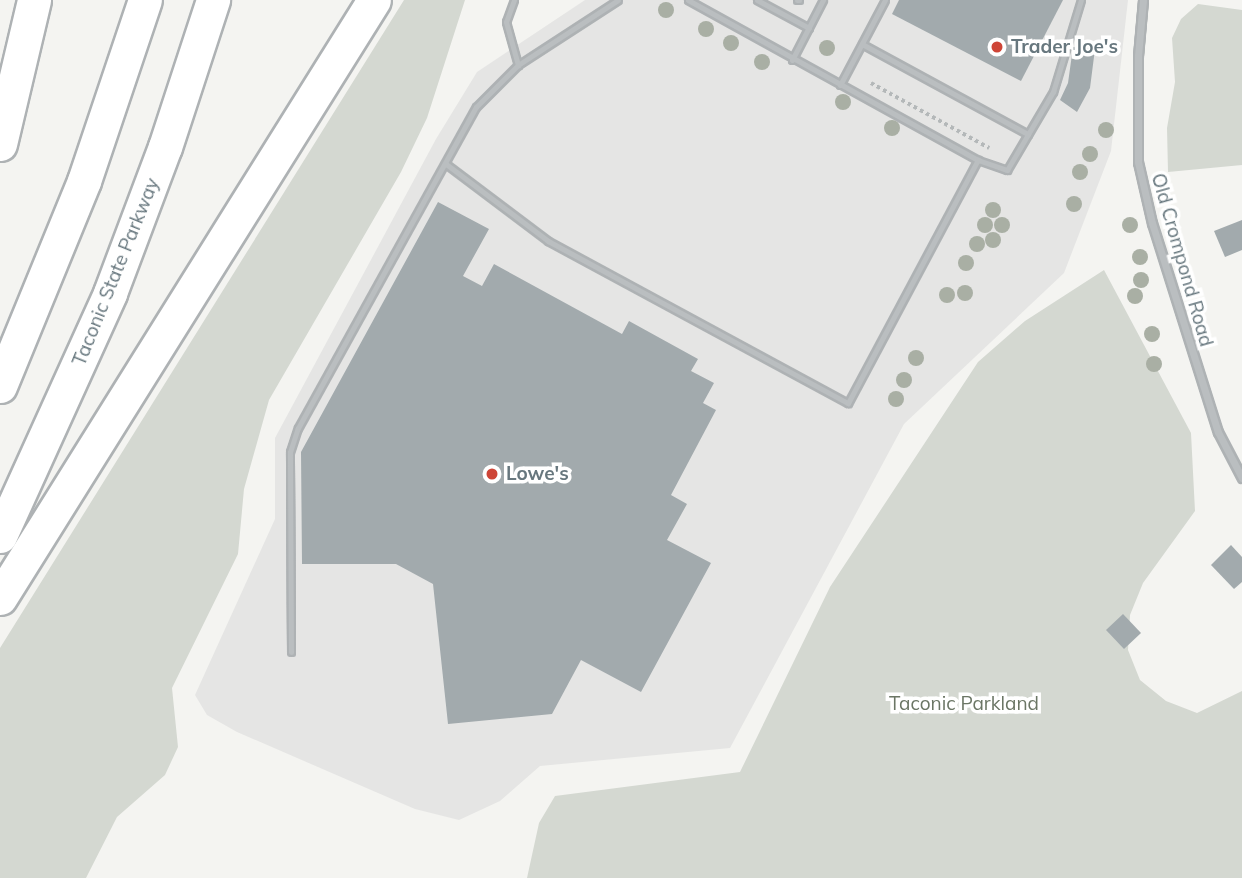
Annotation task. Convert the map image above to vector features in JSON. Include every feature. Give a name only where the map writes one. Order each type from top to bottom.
[{"type":"highway","points":[[0,144],[34,0]]},
{"type":"highway","points":[[0,386],[84,181],[145,0]]},
{"type":"highway","name":"Taconic State Parkway","points":[[0,536],[110,293],[165,147],[213,0]]},
{"type":"highway","points":[[0,597],[374,0]]},
{"type":"street","name":"Old Crompond Road","points":[[1143,0],[1138,56],[1138,162],[1152,223],[1214,419],[1242,478]]},
{"type":"lane","points":[[514,0],[506,22],[518,65]]},
{"type":"lane","points":[[291,652],[293,439],[476,107],[518,65],[618,0]]},
{"type":"lane","points":[[688,0],[792,60],[978,160],[1007,170],[1053,92],[1081,0]]},
{"type":"lane","points":[[757,0],[808,28]]},
{"type":"lane","points":[[792,60],[823,0]]},
{"type":"lane","points":[[840,85],[885,0]]},
{"type":"lane","points":[[862,44],[1028,134]]},
{"type":"lane","points":[[446,164],[548,241],[848,403],[978,160]]},
{"type":"path","points":[[871,83],[999,153]]},
{"type":"shaded area","points":[[585,0],[1128,0],[1111,151],[1064,273],[904,424],[730,748],[540,766],[500,801],[459,820],[415,809],[237,732],[207,715],[195,695],[275,519],[275,438],[436,139],[477,72]]},
{"type":"green space","points":[[404,0],[465,0],[427,118],[401,172],[269,400],[244,489],[238,554],[172,688],[178,747],[165,775],[117,817],[86,878],[0,878],[0,648]]},
{"type":"green space","points":[[1198,4],[1242,10],[1242,165],[1168,172],[1167,128],[1175,82],[1172,38],[1181,19]]},
{"type":"green space","name":"Taconic Parkland","points":[[1104,270],[1191,433],[1195,511],[1143,583],[1130,615],[1128,650],[1140,680],[1166,701],[1197,713],[1242,691],[1242,878],[527,878],[539,823],[555,796],[740,772],[830,587],[978,362],[1025,321]]},
{"type":"building","name":"Trader Joe's","points":[[899,0],[1063,0],[1021,81],[892,14]]},
{"type":"building","points":[[1073,47],[1095,49],[1090,88],[1077,112],[1060,100],[1068,83]]},
{"type":"building","name":"Lowe's","points":[[438,202],[489,229],[463,276],[482,286],[494,264],[622,334],[629,321],[698,359],[691,371],[714,383],[703,403],[716,410],[671,495],[687,504],[667,540],[711,563],[641,692],[581,660],[552,714],[448,724],[433,584],[396,564],[302,564],[301,452]]},
{"type":"building","points":[[1242,220],[1242,250],[1225,257],[1214,231]]},
{"type":"building","points":[[1231,545],[1242,557],[1242,582],[1234,589],[1211,565]]},
{"type":"building","points":[[1123,614],[1141,633],[1124,649],[1106,630]]},
{"type":"place","name":"Trader Joe's","points":[[997,47]]},
{"type":"place","name":"Lowe's","points":[[492,474]]}]
